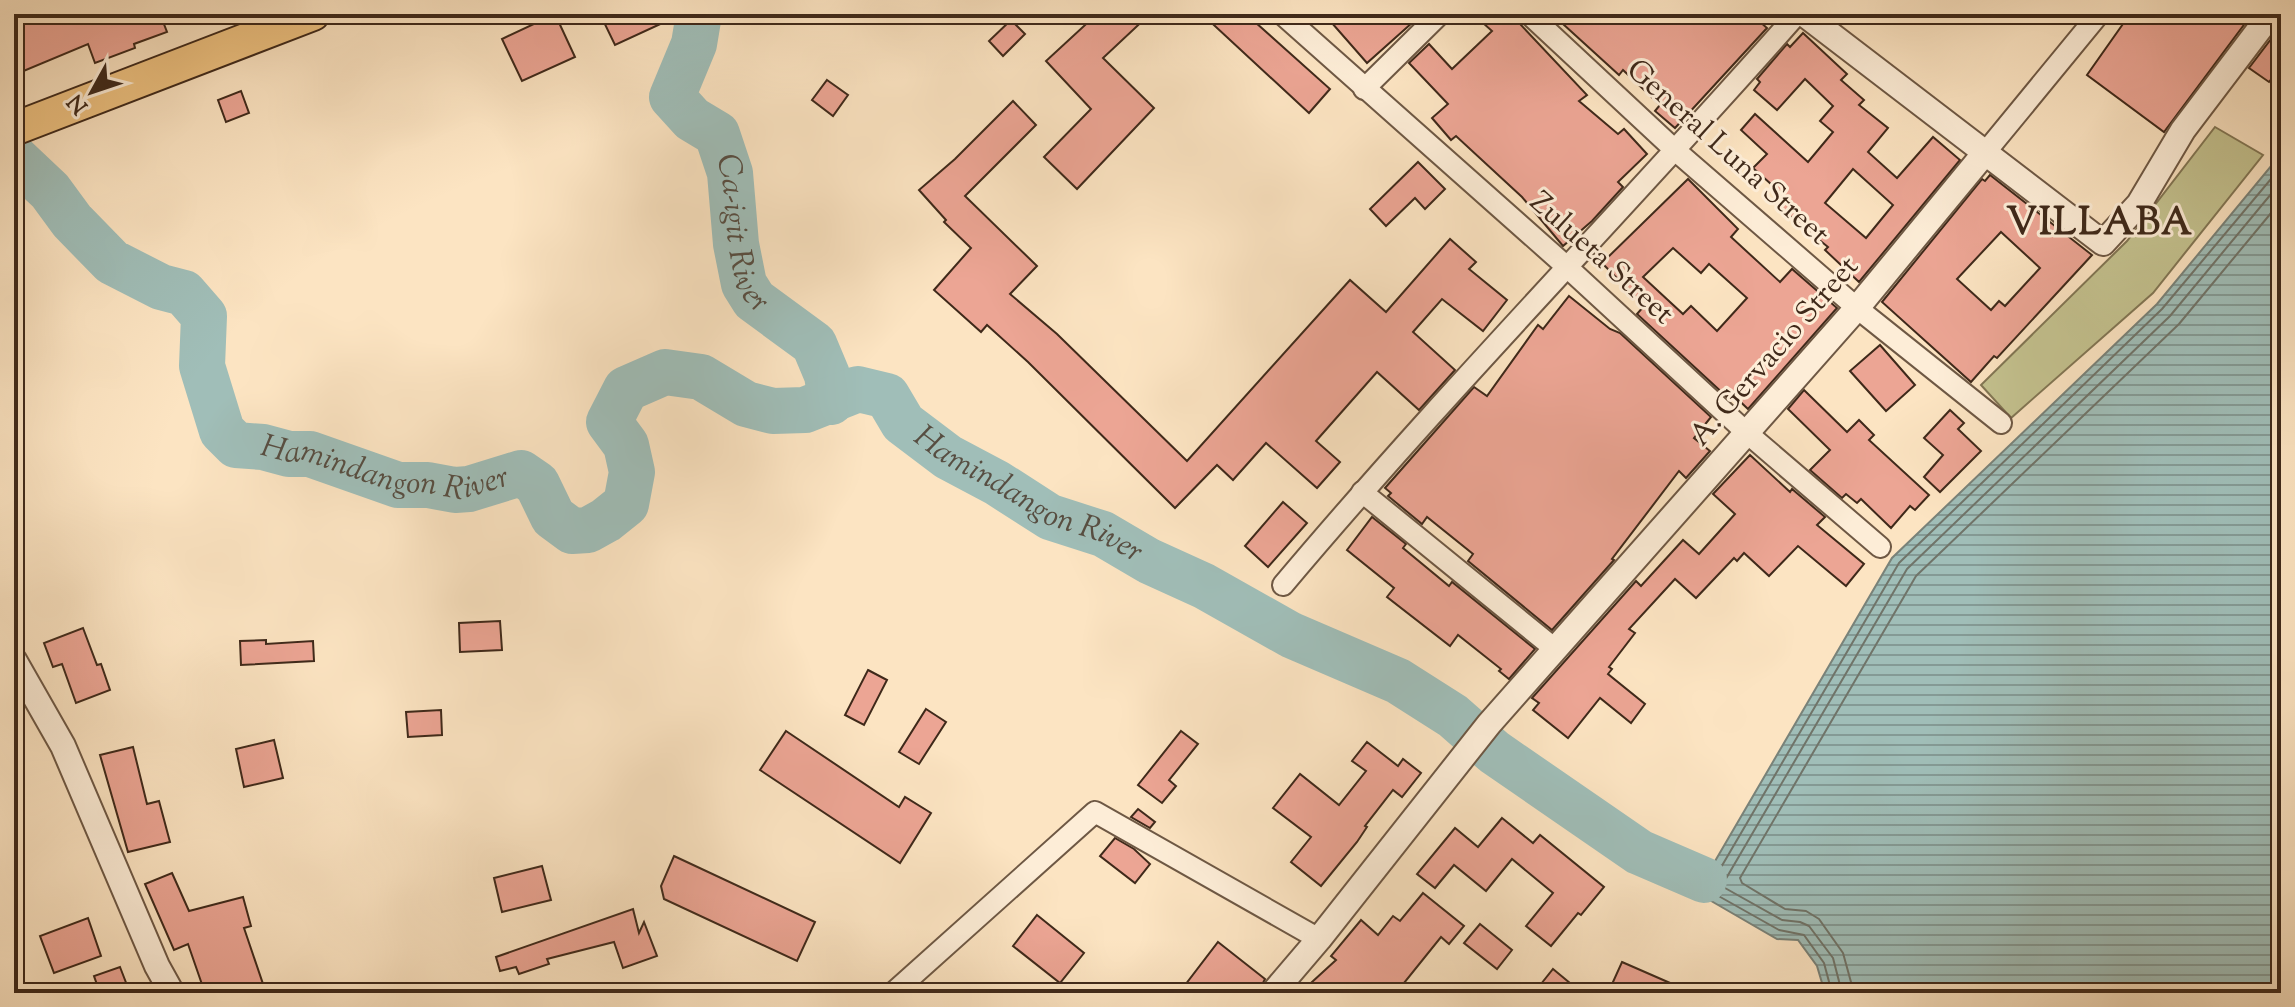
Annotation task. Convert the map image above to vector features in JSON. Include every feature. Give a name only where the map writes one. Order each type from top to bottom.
[{"type":"main road","points":[[27,124],[313,14]]},
{"type":"street","name":"Zulueta Street","points":[[1282,14],[1567,267],[1747,433],[1880,547]]},
{"type":"street","points":[[1364,89],[1440,14]]},
{"type":"street","name":"General Luna Street","points":[[1529,14],[1676,151],[1857,308],[2001,423]]},
{"type":"street","points":[[1283,585],[1362,492],[1676,151],[1797,14]]},
{"type":"street","points":[[1804,14],[2103,243],[2139,204],[2183,130],[2271,14]]},
{"type":"street","name":"A. Gervacio Street","points":[[1273,993],[1489,724],[1857,308],[2099,14]]},
{"type":"street","points":[[1362,492],[1555,649]]},
{"type":"street","points":[[14,660],[63,746],[157,966],[172,993]]},
{"type":"street","points":[[893,993],[1095,812],[1319,939]]},
{"type":"shaded area","points":[[2215,127],[2263,155],[2153,293],[2011,418],[1981,385],[2127,241]]},
{"type":"water","points":[[2281,154],[2281,993],[1825,993],[1817,966],[1798,940],[1777,939],[1706,898],[1704,880],[1892,558],[2157,304]]},
{"type":"building","points":[[14,14],[160,14],[167,32],[95,63],[88,44],[14,75]]},
{"type":"building","points":[[555,14],[575,57],[522,81],[502,39]]},
{"type":"building","points":[[600,14],[682,14],[615,45]]},
{"type":"building","points":[[1097,14],[1150,14],[1103,58],[1154,108],[1077,189],[1044,157],[1091,109],[1046,61]]},
{"type":"building","points":[[1202,14],[1246,14],[1330,89],[1309,113]]},
{"type":"building","points":[[1324,14],[1422,14],[1367,63]]},
{"type":"building","points":[[1473,14],[1514,14],[1587,95],[1579,101],[1618,134],[1624,129],[1647,154],[1618,182],[1623,187],[1592,221],[1563,246],[1522,197],[1456,136],[1451,140],[1432,118],[1448,104],[1409,63],[1429,44],[1452,69],[1492,31]]},
{"type":"building","points":[[1552,14],[1751,14],[1767,28],[1675,128],[1655,111],[1660,105],[1623,70],[1619,75]]},
{"type":"building","points":[[2130,14],[2252,14],[2164,132],[2087,75]]},
{"type":"building","points":[[1011,20],[1025,34],[1003,56],[989,41]]},
{"type":"building","points":[[2281,26],[2281,66],[2269,82],[2249,68]]},
{"type":"building","points":[[1803,33],[1847,74],[1841,80],[1864,100],[1859,105],[1888,128],[1868,152],[1897,178],[1933,137],[1960,160],[1859,282],[1825,250],[1828,247],[1774,203],[1782,194],[1753,168],[1767,154],[1741,130],[1755,114],[1808,162],[1833,132],[1820,121],[1833,106],[1805,79],[1777,110],[1754,90],[1760,82],[1757,79],[1787,44],[1790,47]],"holes":[[[1853,169],[1893,205],[1866,238],[1825,203]]]},
{"type":"building","points":[[827,80],[848,95],[833,116],[812,100]]},
{"type":"building","points":[[241,91],[249,113],[226,122],[218,100]]},
{"type":"building","points":[[1013,101],[1036,125],[965,196],[1037,266],[1010,294],[1057,334],[1187,461],[1350,280],[1386,312],[1450,239],[1476,262],[1469,269],[1507,300],[1483,331],[1442,299],[1413,332],[1455,370],[1419,410],[1377,372],[1316,441],[1340,462],[1317,488],[1266,443],[1233,480],[1217,465],[1175,508],[1028,362],[987,325],[981,332],[934,290],[971,248],[944,222],[946,220],[919,190]]},
{"type":"building","points":[[1418,162],[1445,189],[1425,209],[1415,198],[1386,226],[1370,209]]},
{"type":"building","points":[[1990,175],[2092,255],[1971,382],[1882,302],[1982,179],[1985,181]],"holes":[[[2001,232],[2040,268],[2005,306],[1999,301],[1991,310],[1957,279]]]},
{"type":"building","points":[[1688,179],[1738,229],[1731,237],[1780,282],[1792,269],[1837,308],[1748,409],[1731,393],[1727,397],[1637,314],[1644,306],[1602,263]],"holes":[[[1673,248],[1701,273],[1709,264],[1747,298],[1717,331],[1691,306],[1683,314],[1643,277]]]},
{"type":"building","points":[[1569,296],[1610,329],[1620,333],[1711,417],[1694,438],[1710,451],[1686,478],[1679,471],[1614,560],[1552,630],[1468,561],[1473,554],[1427,517],[1422,524],[1388,496],[1391,493],[1385,488],[1474,387],[1487,396],[1538,325],[1543,329]]},
{"type":"building","points":[[1880,345],[1915,385],[1886,411],[1850,371]]},
{"type":"building","points":[[1804,390],[1847,432],[1859,420],[1874,435],[1869,440],[1929,495],[1915,510],[1910,506],[1891,528],[1861,499],[1857,503],[1846,494],[1842,498],[1810,470],[1830,450],[1788,409]]},
{"type":"building","points":[[1950,410],[1964,423],[1958,429],[1981,451],[1940,492],[1924,477],[1943,455],[1924,438]]},
{"type":"building","points":[[1750,455],[1790,492],[1792,489],[1825,517],[1817,525],[1864,564],[1846,586],[1798,546],[1769,576],[1744,553],[1737,561],[1734,558],[1696,598],[1675,579],[1629,629],[1635,633],[1609,667],[1612,669],[1608,674],[1645,704],[1631,723],[1600,698],[1568,738],[1533,710],[1539,703],[1532,698],[1636,581],[1641,586],[1683,540],[1699,554],[1735,514],[1713,494]]},
{"type":"building","points":[[1283,502],[1307,523],[1268,567],[1245,546]]},
{"type":"building","points":[[1372,517],[1406,544],[1403,548],[1449,586],[1452,582],[1535,649],[1509,679],[1458,635],[1450,646],[1387,597],[1394,588],[1347,550]]},
{"type":"building","points":[[500,621],[502,650],[460,652],[459,623]]},
{"type":"building","points":[[83,628],[110,690],[76,703],[62,664],[53,667],[44,643]]},
{"type":"building","points":[[266,640],[266,644],[313,641],[314,661],[241,665],[240,641]]},
{"type":"building","points":[[868,670],[887,680],[864,725],[845,715]]},
{"type":"building","points":[[926,709],[946,722],[919,764],[899,752]]},
{"type":"building","points":[[441,710],[442,735],[408,737],[406,712]]},
{"type":"building","points":[[786,731],[899,807],[905,797],[931,813],[900,863],[760,770]]},
{"type":"building","points":[[1181,731],[1198,744],[1169,780],[1176,786],[1162,803],[1138,785]]},
{"type":"building","points":[[274,740],[283,778],[244,787],[236,749]]},
{"type":"building","points":[[1367,742],[1398,766],[1403,759],[1421,773],[1402,797],[1393,790],[1321,886],[1291,862],[1311,837],[1273,808],[1300,774],[1339,805],[1366,771],[1352,761]]},
{"type":"building","points":[[133,747],[147,804],[159,801],[170,842],[128,852],[100,755]]},
{"type":"building","points":[[1138,809],[1155,822],[1150,828],[1131,817]]},
{"type":"building","points":[[1502,818],[1533,843],[1540,835],[1604,887],[1551,946],[1526,926],[1553,893],[1512,859],[1486,891],[1454,865],[1435,888],[1417,874],[1455,828],[1478,847]]},
{"type":"building","points":[[1115,838],[1134,849],[1150,864],[1135,883],[1100,856]]},
{"type":"building","points":[[674,856],[815,922],[797,961],[664,899],[661,886]]},
{"type":"building","points":[[542,866],[551,900],[502,912],[494,878]]},
{"type":"building","points":[[172,873],[189,911],[243,897],[251,926],[244,928],[263,984],[237,993],[205,993],[188,944],[174,950],[145,884]]},
{"type":"building","points":[[1423,893],[1464,926],[1449,944],[1441,937],[1396,993],[1300,993],[1336,960],[1331,956],[1361,920],[1378,935],[1393,916],[1400,921]]},
{"type":"building","points":[[633,909],[639,933],[644,922],[657,956],[623,968],[614,942],[547,959],[549,964],[519,974],[516,967],[500,971],[496,957]]},
{"type":"building","points":[[1037,915],[1084,953],[1060,983],[1013,946]]},
{"type":"building","points":[[88,918],[101,956],[54,973],[40,936]]},
{"type":"building","points":[[1480,924],[1512,950],[1497,969],[1464,943]]},
{"type":"building","points":[[1218,942],[1265,979],[1258,993],[1179,993]]},
{"type":"building","points":[[1622,962],[1693,993],[1608,993]]},
{"type":"building","points":[[120,967],[130,993],[100,993],[94,976]]},
{"type":"building","points":[[1553,969],[1582,993],[1552,993],[1541,984]]},
{"type":"waterway","name":"Ca-igit River","points":[[699,14],[694,44],[672,97],[692,119],[717,134],[730,173],[736,244],[744,284],[754,300],[814,344],[827,375],[831,402]]},
{"type":"waterway","name":"Hamindangon River","points":[[14,157],[50,191],[72,221],[112,262],[161,287],[184,293],[204,316],[202,366],[222,431],[236,445],[263,447],[289,454],[310,454],[398,485],[469,489],[521,473],[537,484],[553,517],[572,531],[588,530],[626,504],[632,472],[626,445],[609,422],[626,389],[665,372],[701,377],[746,404],[773,411],[805,410],[858,389],[887,396],[903,423],[948,457],[997,483],[1050,517],[1103,534],[1291,635],[1398,681],[1453,716],[1494,752],[1639,852],[1704,880]]},
{"type":"district","name":"VILLABA","points":[[2100,225]]}]
